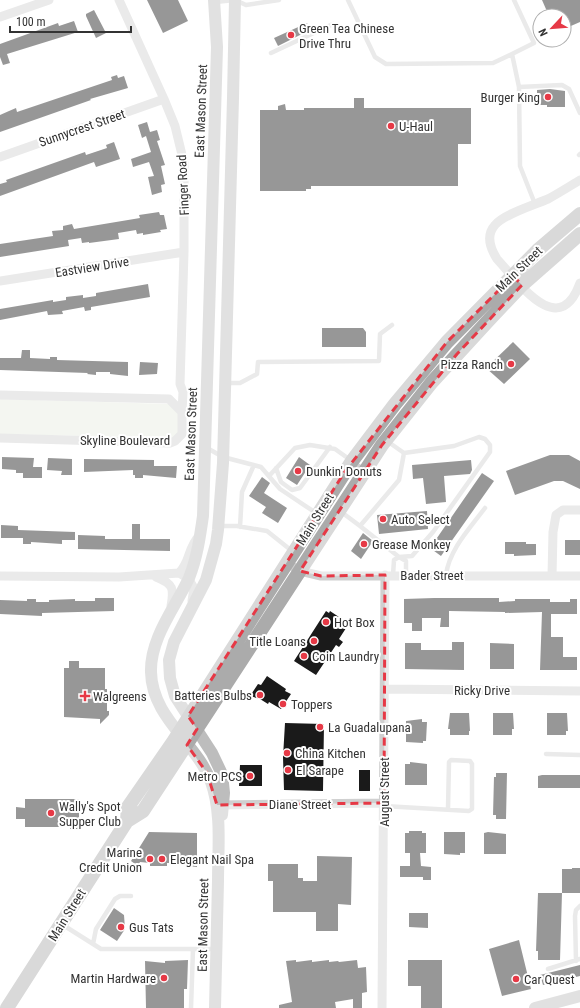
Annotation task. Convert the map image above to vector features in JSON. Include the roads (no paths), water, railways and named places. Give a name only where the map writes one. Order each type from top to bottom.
[{"type":"main road","name":"East Mason Street","points":[[215,1008],[218,842],[222,774],[214,757],[175,696],[172,687],[168,660],[174,642],[191,612],[206,580],[216,544],[218,526],[223,457],[235,0]]},
{"type":"main road","name":"East Mason Street","points":[[215,1],[217,47],[205,446],[200,535],[196,559],[184,576],[171,614],[156,643],[152,660],[152,679],[158,703],[206,773],[220,805]]},
{"type":"main road","name":"Main Street","points":[[7,1008],[127,822],[143,811],[300,571],[338,510],[386,440],[517,280],[539,249],[580,214]]},
{"type":"main road","name":"Main Street","points":[[127,822],[128,807],[178,734],[188,716],[352,461],[375,431],[447,342],[517,280],[580,234]]},
{"type":"main road","points":[[535,1008],[579,999]]},
{"type":"street","points":[[0,17],[49,0]]},
{"type":"street","name":"Finger Road","points":[[119,0],[175,126],[184,163],[184,252],[180,384],[183,392],[182,412]]},
{"type":"street","name":"Sunnycrest Street","points":[[0,157],[164,99]]},
{"type":"street","points":[[580,180],[562,191],[500,220],[490,234],[492,252],[517,280],[544,306],[558,309],[570,303],[574,298],[580,283]]},
{"type":"street","name":"Eastview Drive","points":[[0,282],[184,252]]},
{"type":"street","points":[[169,399],[180,384]]},
{"type":"street","points":[[0,395],[169,399],[182,412]]},
{"type":"street","name":"Skyline Boulevard","points":[[0,438],[170,443],[176,441],[182,434],[182,412]]},
{"type":"street","points":[[552,576],[553,539],[556,515],[563,510],[580,510]]},
{"type":"street","name":"Bader Street","points":[[290,557],[300,571],[321,576],[580,576]]},
{"type":"street","name":"August Street","points":[[382,1008],[385,689],[389,575]]},
{"type":"street","points":[[0,576],[184,576],[194,588],[191,612]]},
{"type":"street","points":[[153,576],[165,580],[170,584],[174,592],[171,614]]},
{"type":"street","name":"Ricky Drive","points":[[385,689],[580,691]]},
{"type":"street","name":"Diane Street","points":[[220,805],[384,805]]},
{"type":"lane","points":[[215,1],[235,0],[246,5],[279,0]]},
{"type":"lane","points":[[348,0],[375,57],[386,64],[493,63],[512,54],[534,42],[514,0]]},
{"type":"lane","points":[[271,53],[333,24]]},
{"type":"lane","points":[[512,54],[519,87],[520,166],[535,204]]},
{"type":"lane","points":[[519,87],[562,84],[569,89],[580,113]]},
{"type":"lane","points":[[225,383],[240,384],[257,374],[258,362],[379,361],[380,334],[392,325]]},
{"type":"lane","points":[[375,431],[404,453],[454,446],[479,437],[485,439],[490,445],[490,452],[432,532],[412,556],[399,557],[394,560],[389,575]]},
{"type":"lane","points":[[269,476],[294,448],[310,445],[330,447],[338,450],[365,470]]},
{"type":"lane","points":[[205,446],[223,457],[261,467],[280,489],[318,514]]},
{"type":"lane","points":[[276,468],[282,482],[292,490],[300,488],[330,447]]},
{"type":"lane","points":[[360,526],[399,480],[404,453]]},
{"type":"lane","points":[[240,527],[242,492],[254,465]]},
{"type":"lane","points":[[446,576],[447,564],[451,555],[485,508]]},
{"type":"lane","points":[[338,510],[406,562],[406,575]]},
{"type":"lane","points":[[218,526],[240,527],[267,531],[290,557]]},
{"type":"lane","points":[[546,754],[580,755]]},
{"type":"lane","points":[[384,805],[448,810],[472,809],[472,764],[470,761],[451,760],[449,762],[448,810]]},
{"type":"lane","points":[[93,944],[96,928],[115,899],[120,896],[131,896]]},
{"type":"lane","points":[[548,969],[578,960],[576,910],[580,906]]},
{"type":"lane","points":[[61,925],[101,949],[216,949]]},
{"type":"lane","points":[[191,1008],[193,949]]},
{"type":"place","name":"Green Tea Chinese Drive Thru","points":[[291,35]]},
{"type":"place","name":"Burger King","points":[[548,97]]},
{"type":"place","name":"U-Haul","points":[[391,126]]},
{"type":"place","name":"Pizza Ranch","points":[[511,364]]},
{"type":"place","name":"Dunkin' Donuts","points":[[298,471]]},
{"type":"place","name":"Auto Select","points":[[383,519]]},
{"type":"place","name":"Grease Monkey","points":[[364,544]]},
{"type":"place","name":"Hot Box","points":[[326,622]]},
{"type":"place","name":"Title Loans","points":[[314,641]]},
{"type":"place","name":"Coin Laundry","points":[[304,656]]},
{"type":"place","name":"Batteries Bulbs","points":[[260,695]]},
{"type":"place","name":"Walgreens","points":[[85,696]]},
{"type":"place","name":"Toppers","points":[[283,704]]},
{"type":"place","name":"La Guadalupana","points":[[320,727]]},
{"type":"place","name":"China Kitchen","points":[[287,753]]},
{"type":"place","name":"El Sarape","points":[[288,770]]},
{"type":"place","name":"Metro PCS","points":[[250,776]]},
{"type":"place","name":"Wally's Spot Supper Club","points":[[51,813]]},
{"type":"place","name":"Marine Credit Union","points":[[150,859]]},
{"type":"place","name":"Elegant Nail Spa","points":[[162,859]]},
{"type":"place","name":"Gus Tats","points":[[121,927]]},
{"type":"place","name":"Martin Hardware","points":[[164,978]]},
{"type":"place","name":"Car Quest","points":[[516,979]]}]
